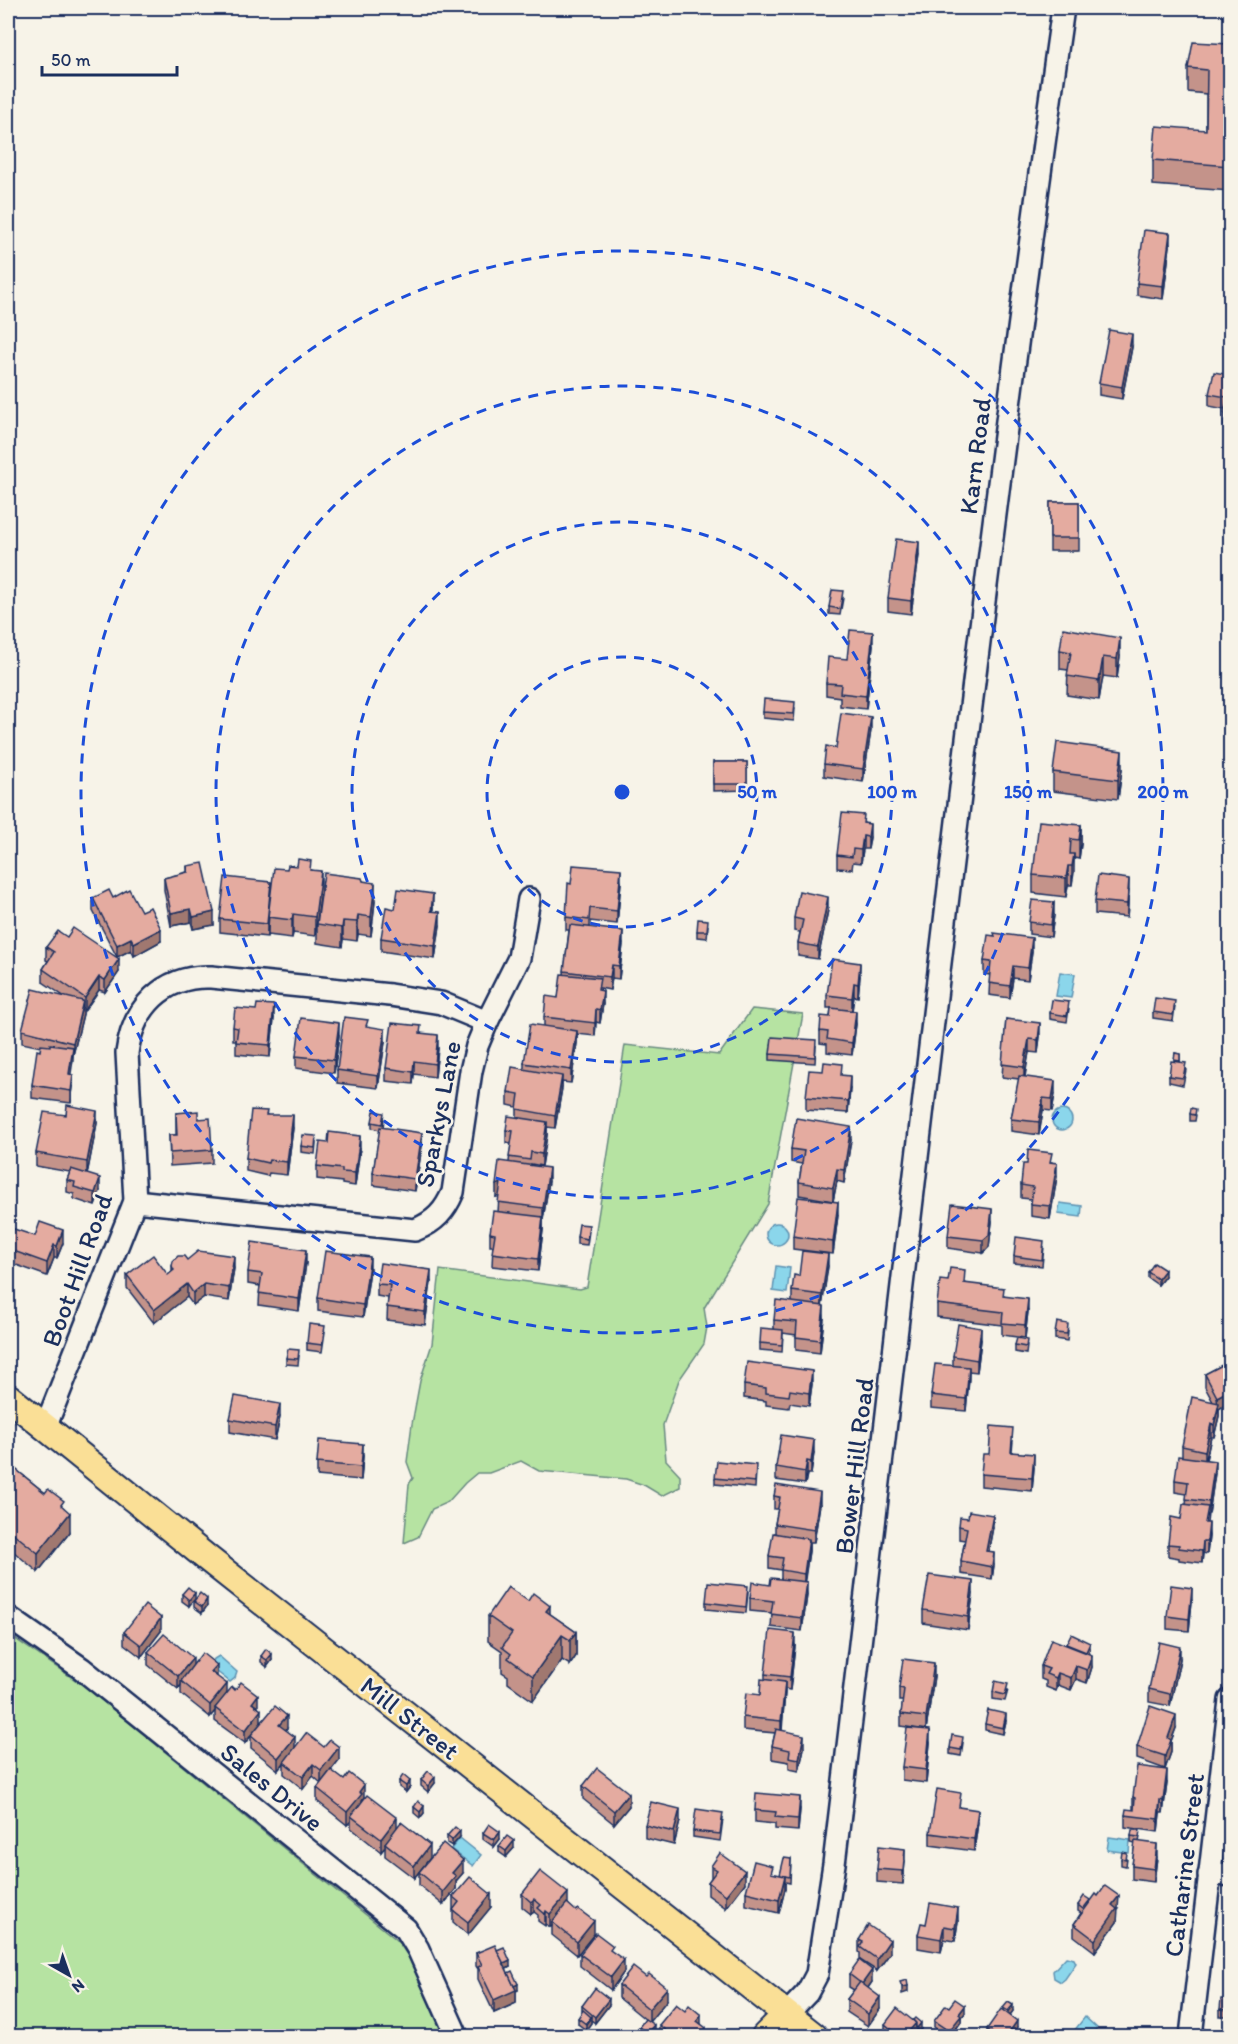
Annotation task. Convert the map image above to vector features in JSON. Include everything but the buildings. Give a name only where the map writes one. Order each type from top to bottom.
[{"type":"main road","name":"Mill Street","points":[[8,1397],[814,2037]]},
{"type":"main road","points":[[765,2037],[786,2015]]},
{"type":"street","name":"Karn Road","points":[[946,912],[1025,276],[1063,8]]},
{"type":"street","name":"Sparkys Lane","points":[[135,1201],[415,1230],[428,1225],[440,1216],[453,1192],[471,1071],[477,1046],[519,958],[529,899]]},
{"type":"street","name":"Bower Hill Road","points":[[786,2015],[807,1993],[817,1974],[834,1864],[946,912]]},
{"type":"street","name":"Boot Hill Road","points":[[45,1428],[135,1201],[127,1053],[129,1035],[136,1018],[158,992],[196,976],[390,995],[441,1003],[487,1022]]},
{"type":"street","name":"Sales Drive","points":[[8,1617],[81,1668],[406,1929],[418,1949],[457,2037]]},
{"type":"street","name":"Catharine Street","points":[[1191,2037],[1230,1700]]},
{"type":"street","points":[[1209,1875],[1230,1874]]},
{"type":"green space","points":[[752,1009],[803,1014],[768,1204],[704,1308],[707,1327],[704,1344],[679,1380],[663,1425],[666,1460],[680,1475],[680,1487],[662,1496],[644,1485],[626,1479],[539,1471],[521,1461],[489,1473],[477,1473],[448,1502],[432,1509],[418,1537],[404,1543],[409,1484],[413,1478],[407,1462],[412,1424],[420,1381],[432,1344],[440,1270],[580,1289],[587,1287],[625,1045],[719,1055]]},
{"type":"green space","points":[[8,1634],[84,1686],[397,1940],[408,1956],[444,2036],[8,2036]]},
{"type":"water","points":[[1060,972],[1075,974],[1071,998],[1056,996]]},
{"type":"water","points":[[1058,1110],[1066,1110],[1072,1116],[1072,1124],[1066,1130],[1058,1130],[1052,1124],[1052,1116]]},
{"type":"water","points":[[1060,1203],[1082,1206],[1081,1217],[1058,1214]]},
{"type":"water","points":[[777,1223],[785,1226],[788,1234],[785,1242],[777,1245],[769,1242],[766,1234],[769,1226]]},
{"type":"water","points":[[776,1266],[790,1268],[787,1293],[773,1291]]},
{"type":"water","points":[[219,1656],[237,1672],[235,1678],[230,1682],[211,1667],[214,1659]]},
{"type":"water","points":[[1109,1837],[1130,1840],[1129,1853],[1107,1850]]},
{"type":"water","points":[[460,1838],[481,1855],[473,1866],[451,1849]]},
{"type":"water","points":[[1066,1957],[1074,1959],[1076,1963],[1061,1982],[1054,1978],[1053,1971]]},
{"type":"water","points":[[1085,2017],[1097,2028],[1090,2036],[1070,2036]]}]
